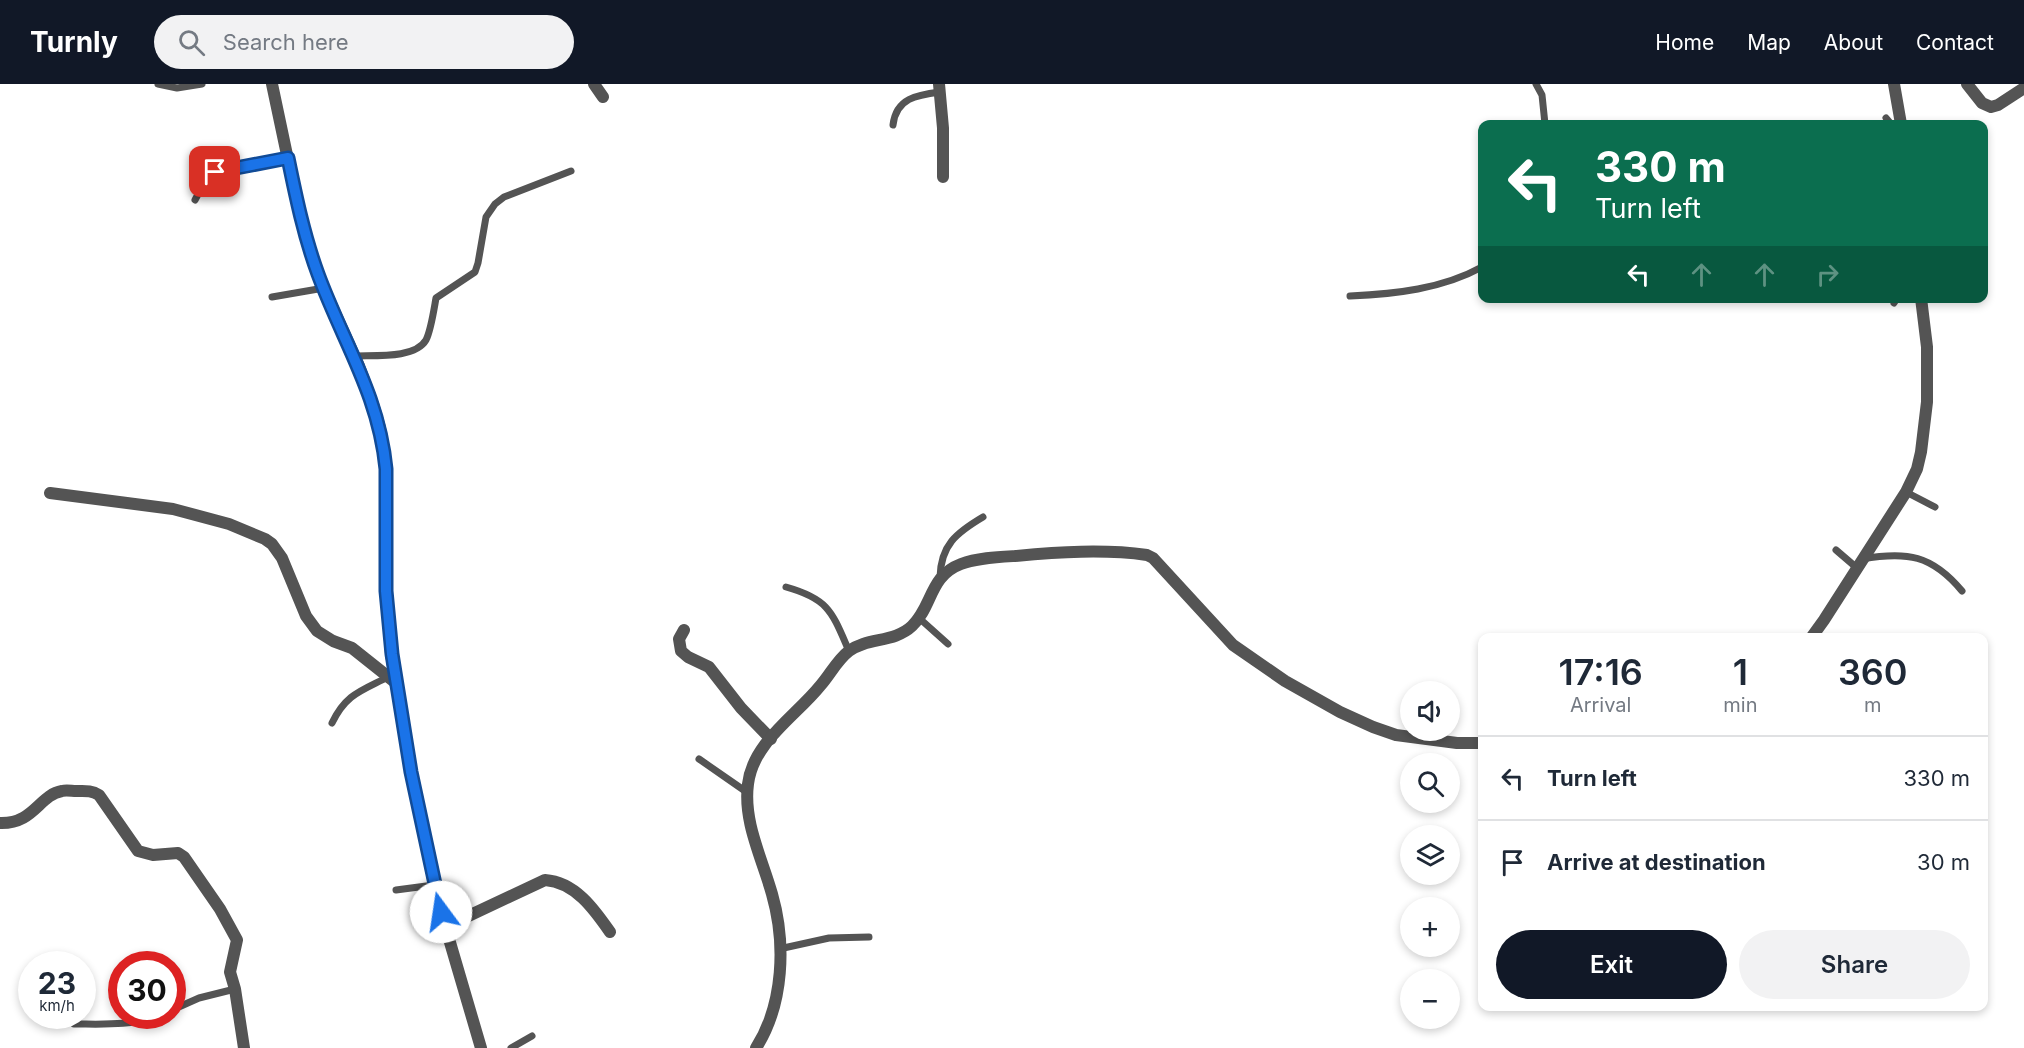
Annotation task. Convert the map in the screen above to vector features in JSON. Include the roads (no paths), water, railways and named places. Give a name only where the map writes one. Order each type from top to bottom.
[{"type":"street","points":[[272,84],[309,248],[374,404],[384,450],[386,591],[392,680],[434,885],[481,1048]]},
{"type":"street","points":[[594,84],[603,97]]},
{"type":"street","points":[[1894,84],[1900,120]]},
{"type":"street","points":[[1967,84],[1982,103],[1991,107],[2024,88]]},
{"type":"street","points":[[939,88],[943,128],[943,177]]},
{"type":"street","points":[[1814,633],[1913,480],[1921,452],[1927,402],[1927,347],[1922,303]]},
{"type":"street","points":[[50,493],[173,509],[229,524],[265,539],[272,544],[282,558],[306,616],[317,631],[333,641],[352,648],[392,680]]},
{"type":"street","points":[[756,1048],[770,1023],[774,1009],[778,985],[779,950],[777,914],[752,829],[748,782],[753,765],[771,739],[819,688],[849,651],[872,642],[891,639],[910,628],[919,618],[940,577],[960,564],[1057,552],[1147,555],[1153,558],[1233,645],[1285,681],[1330,707],[1396,735],[1456,743],[1478,743]]},
{"type":"street","points":[[684,630],[679,639],[681,651],[709,668],[741,708],[771,739]]},
{"type":"street","points":[[0,823],[14,822],[27,816],[61,791],[92,790],[99,795],[138,851],[153,855],[178,853],[190,866],[220,909],[237,940],[230,972],[235,988],[244,1048]]},
{"type":"street","points":[[445,927],[545,880],[560,882],[586,899],[610,932]]},
{"type":"lane","points":[[158,84],[177,88],[202,84]]},
{"type":"lane","points":[[1536,84],[1542,95],[1545,120]]},
{"type":"lane","points":[[893,125],[894,113],[904,102],[939,88]]},
{"type":"lane","points":[[195,200],[205,181],[215,172],[288,158]]},
{"type":"lane","points":[[354,356],[405,353],[418,349],[427,339],[436,298],[475,272],[486,217],[495,204],[504,197],[571,171]]},
{"type":"lane","points":[[1350,296],[1388,294],[1439,284],[1478,269]]},
{"type":"lane","points":[[272,297],[324,288]]},
{"type":"lane","points":[[1906,492],[1935,507]]},
{"type":"lane","points":[[940,577],[940,563],[944,550],[954,538],[983,517]]},
{"type":"lane","points":[[1836,550],[1860,564],[1883,556],[1901,555],[1920,559],[1948,575],[1962,591]]},
{"type":"lane","points":[[786,587],[820,600],[831,612],[849,651]]},
{"type":"lane","points":[[919,618],[948,644]]},
{"type":"lane","points":[[332,723],[339,707],[346,700],[392,680]]},
{"type":"lane","points":[[699,759],[748,793]]},
{"type":"lane","points":[[396,890],[434,885]]},
{"type":"lane","points":[[779,950],[829,938],[869,937]]},
{"type":"lane","points":[[186,1004],[235,988]]},
{"type":"lane","points":[[511,1048],[532,1036]]}]
